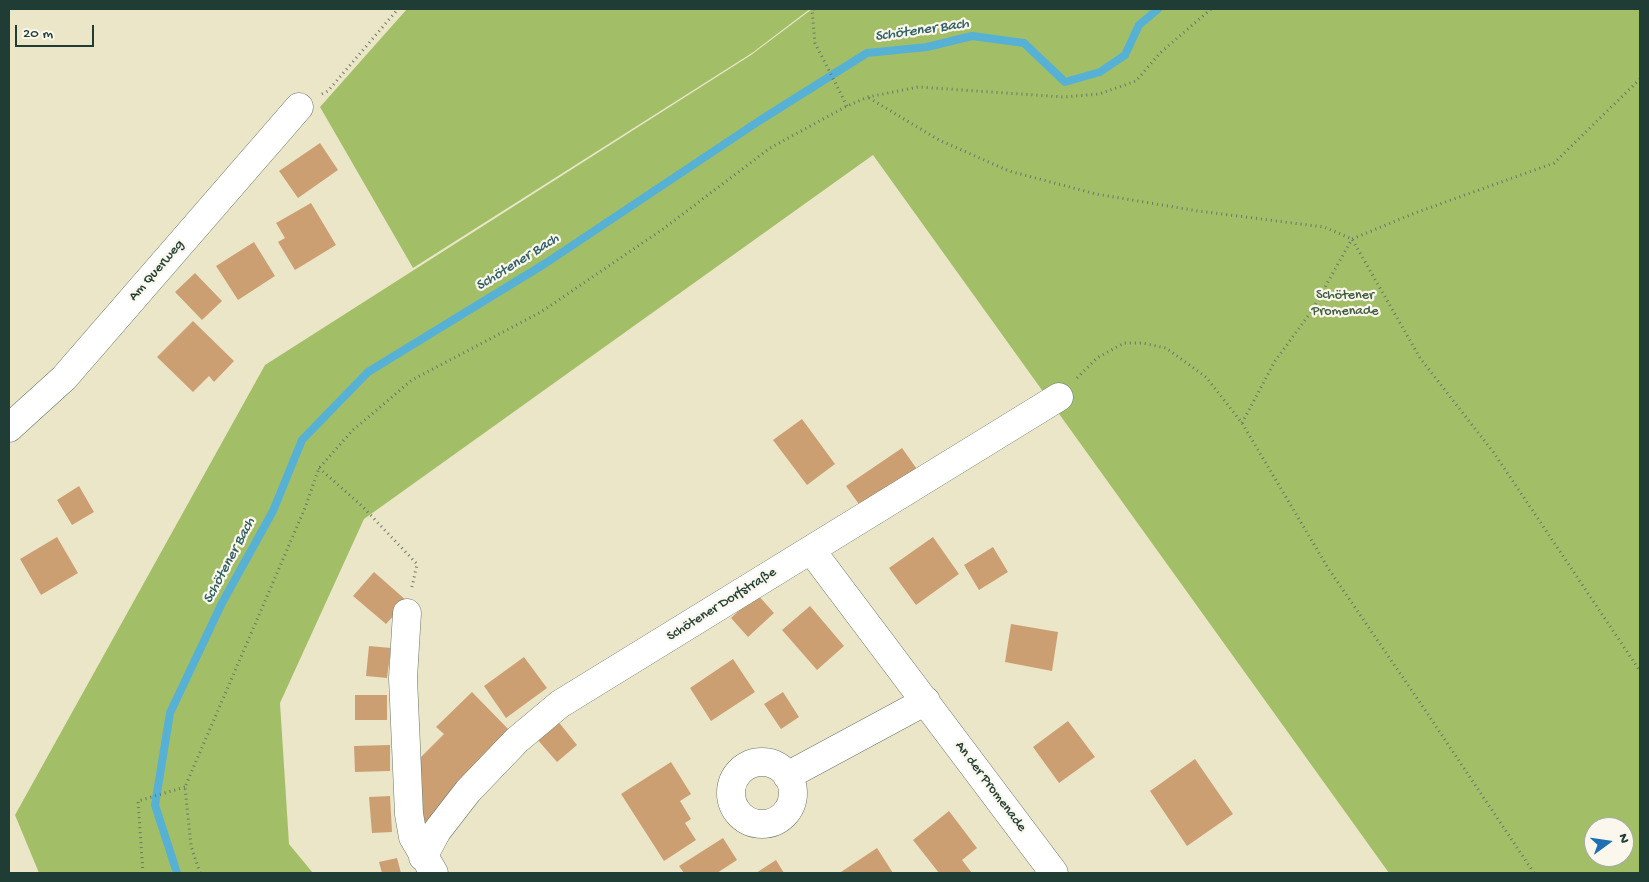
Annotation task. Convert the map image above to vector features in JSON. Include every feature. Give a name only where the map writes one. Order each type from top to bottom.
[{"type":"street","name":"Am Querweg","points":[[9,428],[64,378],[299,107]]},
{"type":"street","name":"Schötener Dorfstraße","points":[[429,865],[437,831],[468,791],[518,740],[560,704],[1059,397]]},
{"type":"street","name":"An der Promenade","points":[[811,550],[1054,873]]},
{"type":"street","name":"Schötener Dorfstraße","points":[[407,612],[403,678],[409,814],[413,837],[429,865]]},
{"type":"street","points":[[787,776],[926,701]]},
{"type":"path","points":[[299,107],[328,91],[398,9]]},
{"type":"path","points":[[814,9],[812,10],[815,43],[847,106]]},
{"type":"path","points":[[200,873],[191,846],[185,787],[305,508],[319,468],[352,430],[412,380],[541,312],[663,229],[770,148],[847,106],[868,98],[918,87],[1064,98],[1099,94],[1136,81],[1160,53],[1211,9]]},
{"type":"path","points":[[1242,422],[1274,361],[1311,312],[1352,239],[1415,213],[1554,163],[1640,79]]},
{"type":"path","points":[[868,98],[939,140],[1009,171],[1096,194],[1198,211],[1324,227],[1352,239],[1420,358],[1494,452],[1640,671]]},
{"type":"path","points":[[1059,397],[1097,358],[1124,343],[1142,343],[1166,348],[1206,377],[1242,422],[1328,568],[1534,873]]},
{"type":"path","points":[[319,468],[362,506],[417,564],[407,612]]},
{"type":"path","points":[[143,873],[138,800],[185,787]]},
{"type":"green space","points":[[407,9],[810,9],[752,53],[413,268],[320,107]]},
{"type":"green space","name":"Schötener Promenade","points":[[812,9],[1640,9],[1640,873],[1389,873],[873,155],[364,519],[280,703],[289,844],[313,873],[39,873],[15,815],[265,365],[751,55]]},
{"type":"building","points":[[320,143],[338,170],[298,198],[279,171]]},
{"type":"building","points":[[311,203],[336,245],[295,270],[278,242],[285,238],[276,223]]},
{"type":"building","points":[[254,242],[275,276],[238,300],[216,266]]},
{"type":"building","points":[[195,273],[222,301],[202,320],[175,292]]},
{"type":"building","points":[[193,321],[234,361],[214,382],[209,376],[193,392],[157,357]]},
{"type":"building","points":[[802,419],[835,464],[807,485],[773,440]]},
{"type":"building","points":[[902,448],[919,472],[863,510],[846,486]]},
{"type":"building","points":[[79,486],[94,512],[72,525],[57,500]]},
{"type":"building","points":[[57,537],[78,573],[41,595],[20,559]]},
{"type":"building","points":[[933,537],[959,574],[916,605],[889,568]]},
{"type":"building","points":[[993,547],[1008,572],[979,590],[964,565]]},
{"type":"building","points":[[374,572],[407,601],[386,624],[353,596]]},
{"type":"building","points":[[757,594],[774,613],[748,637],[731,618]]},
{"type":"building","points":[[810,606],[844,646],[817,670],[782,630]]},
{"type":"building","points":[[1011,624],[1058,632],[1052,671],[1005,662]]},
{"type":"building","points":[[369,646],[391,648],[387,678],[366,676]]},
{"type":"building","points":[[524,657],[547,688],[506,718],[484,686]]},
{"type":"building","points":[[733,659],[755,692],[711,721],[690,688]]},
{"type":"building","points":[[472,692],[512,733],[425,825],[419,820],[416,762],[444,734],[436,727]]},
{"type":"building","points":[[783,692],[799,717],[781,729],[764,704]]},
{"type":"building","points":[[355,695],[387,695],[387,720],[355,720]]},
{"type":"building","points":[[557,720],[577,745],[557,762],[536,738]]},
{"type":"building","points":[[1068,721],[1095,757],[1059,783],[1033,747]]},
{"type":"building","points":[[390,745],[390,771],[355,772],[354,746]]},
{"type":"building","points":[[1195,759],[1233,814],[1187,846],[1150,791]]},
{"type":"building","points":[[671,762],[691,794],[680,801],[691,819],[685,823],[696,840],[664,861],[621,794]]},
{"type":"building","points":[[390,796],[392,832],[372,833],[369,797]]},
{"type":"building","points":[[949,811],[977,848],[962,860],[972,873],[939,873],[913,840]]},
{"type":"building","points":[[723,838],[737,860],[717,873],[684,873],[679,866]]},
{"type":"building","points":[[877,848],[893,873],[841,872]]},
{"type":"building","points":[[397,858],[401,873],[382,873],[379,862]]},
{"type":"building","points":[[776,860],[784,873],[756,873]]},
{"type":"waterway","name":"Schötener Bach","points":[[177,873],[155,805],[170,713],[222,603],[273,511],[302,440],[368,372],[546,263],[759,121],[867,53],[927,47],[972,36],[1024,43],[1065,82],[1100,72],[1125,55],[1139,25],[1158,9]]}]
